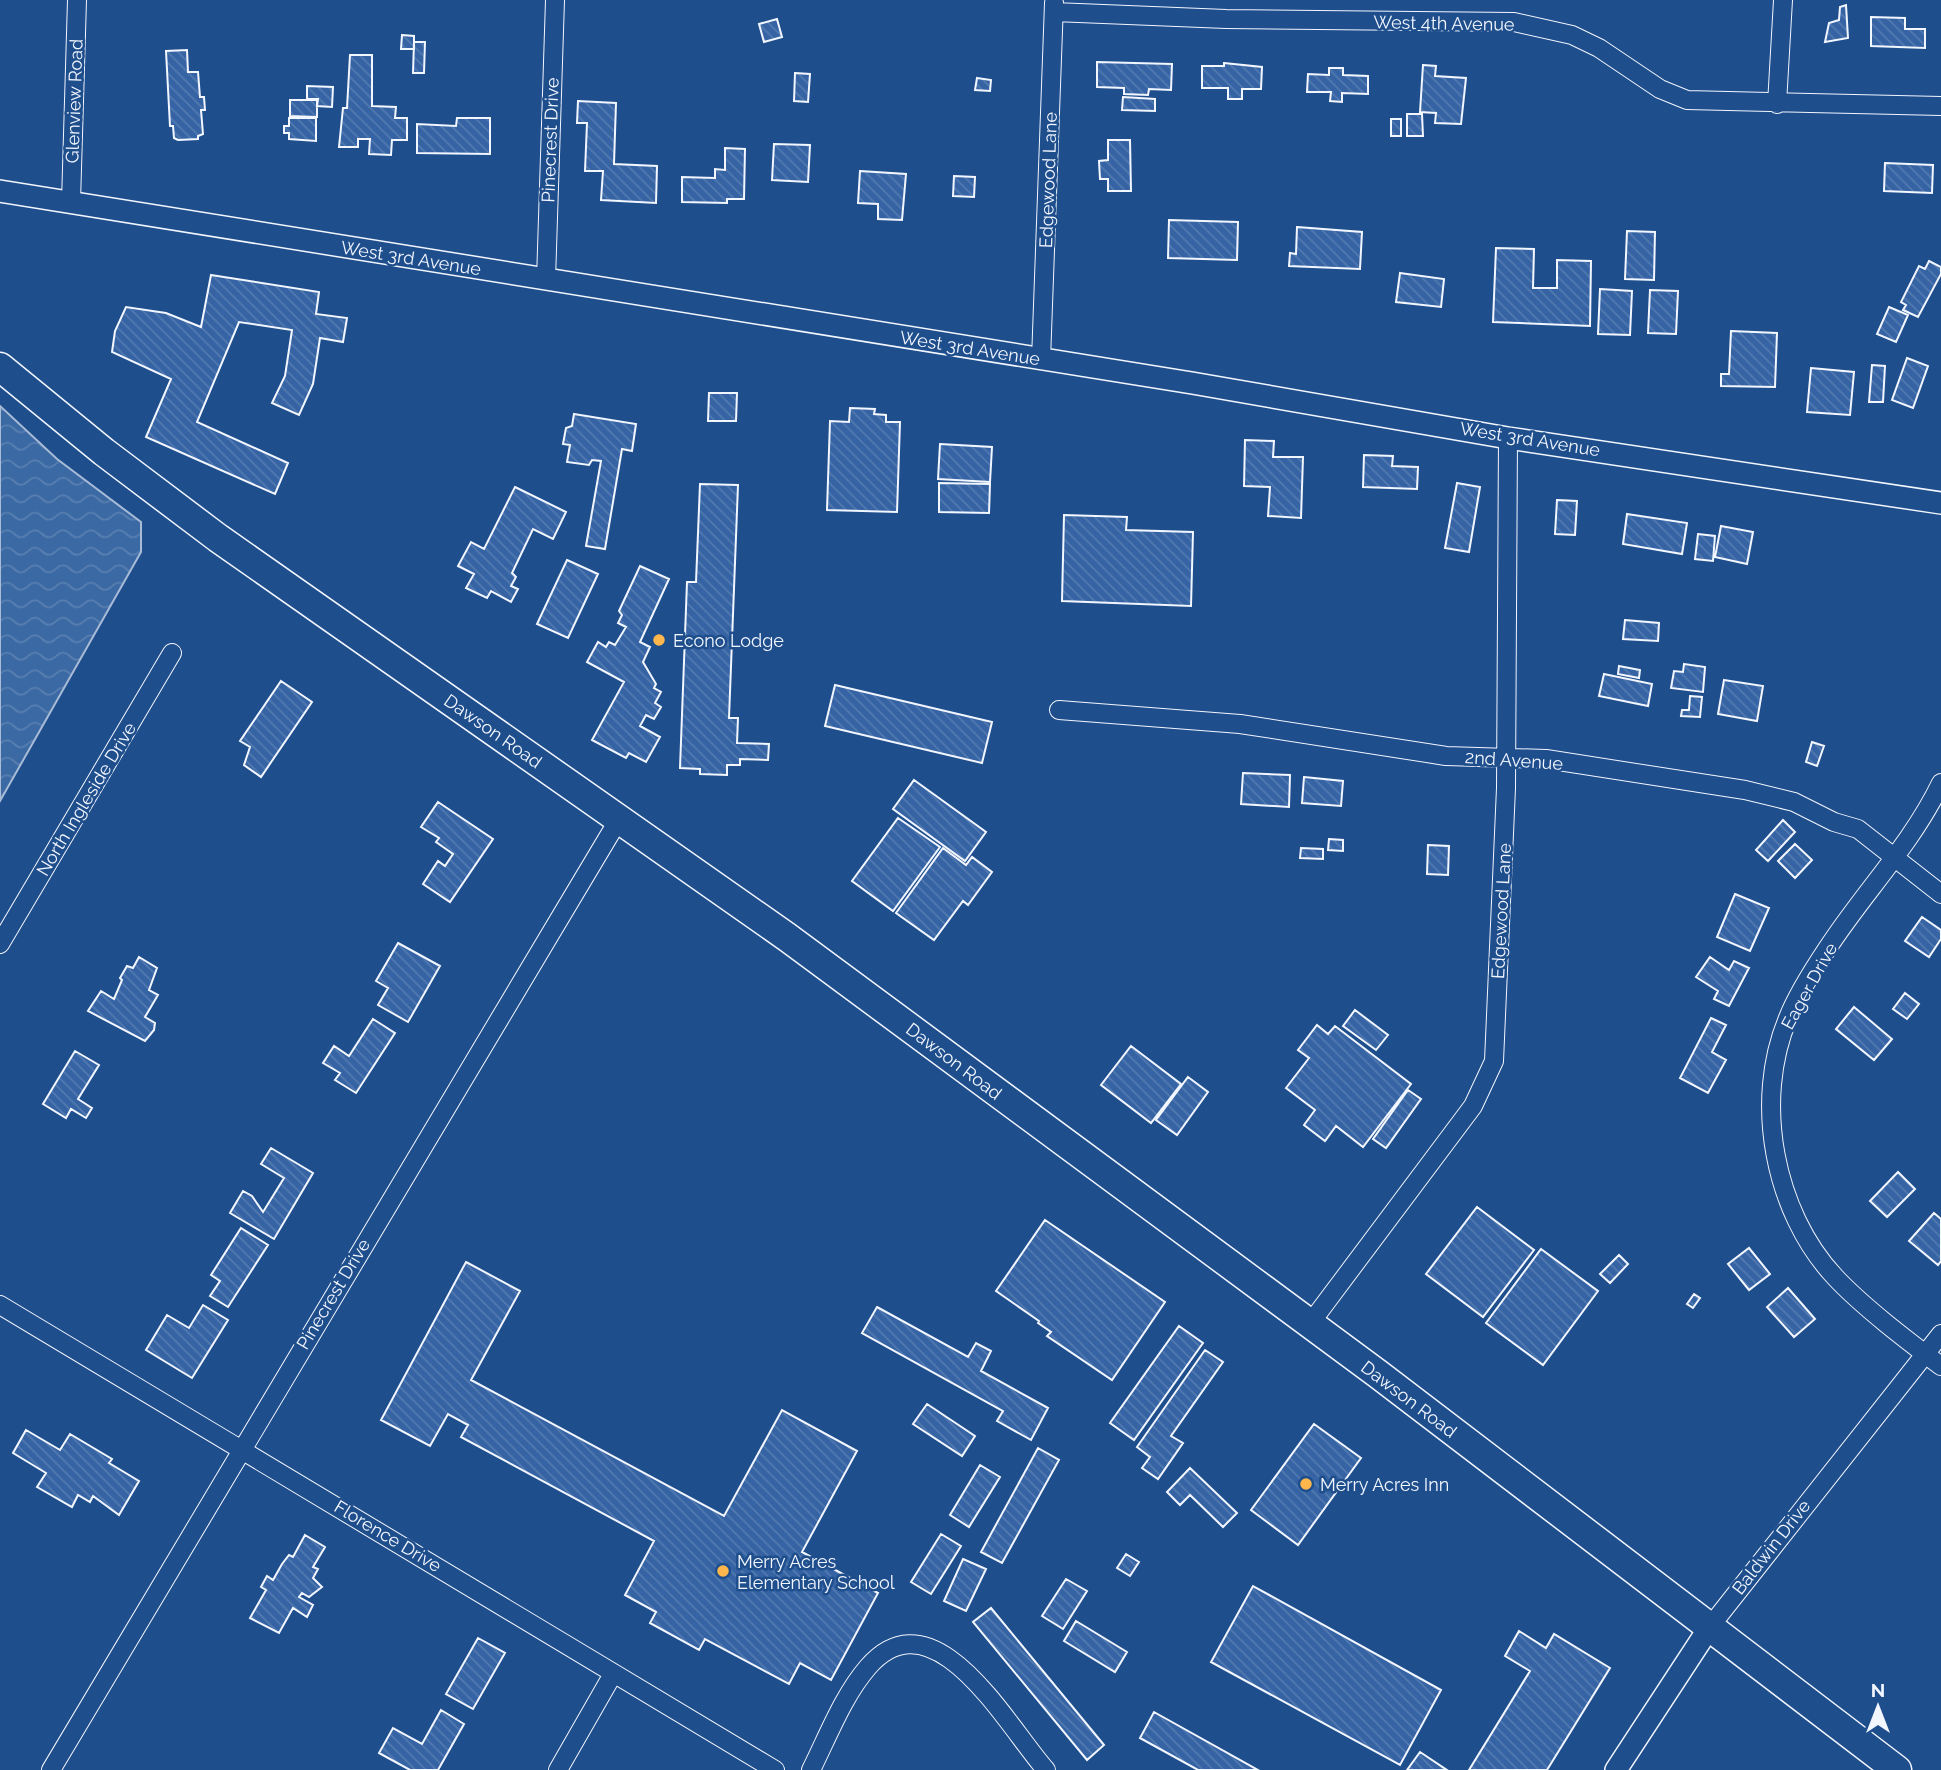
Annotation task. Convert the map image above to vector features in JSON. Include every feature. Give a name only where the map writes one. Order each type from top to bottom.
[{"type":"main road","name":"Dawson Road","points":[[0,367],[104,452],[218,538],[787,937],[1309,1325],[1897,1770]]},
{"type":"street","name":"Glenview Road","points":[[71,202],[77,0]]},
{"type":"street","name":"Pinecrest Drive","points":[[546,280],[555,0]]},
{"type":"street","points":[[1777,104],[1783,0]]},
{"type":"street","name":"West 4th Avenue","points":[[1054,6],[1226,19],[1514,23],[1572,36],[1599,48],[1660,89],[1688,100],[1941,106]]},
{"type":"street","name":"Edgewood Lane","points":[[1041,359],[1054,6]]},
{"type":"street","name":"West 3rd Avenue","points":[[0,191],[1041,359],[1508,438],[1941,503]]},
{"type":"street","name":"Edgewood Lane","points":[[1309,1325],[1472,1107],[1494,1061],[1507,757],[1508,438]]},
{"type":"street","name":"North Ingleside Drive","points":[[0,944],[172,653]]},
{"type":"street","name":"2nd Avenue","points":[[1059,710],[1241,724],[1446,756],[1546,759],[1711,783],[1794,802],[1834,822],[1858,829],[1941,894]]},
{"type":"street","name":"Eager Drive","points":[[1934,1360],[1835,1277],[1791,1208],[1774,1143],[1775,1070],[1788,1017],[1827,948],[1915,832],[1941,783]]},
{"type":"street","name":"Pinecrest Drive","points":[[51,1770],[619,819]]},
{"type":"street","name":"Florence Drive","points":[[0,1305],[775,1770]]},
{"type":"street","name":"Baldwin Drive","points":[[1616,1770],[1709,1628],[1934,1360],[1941,1334]]},
{"type":"street","points":[[811,1770],[849,1694],[868,1666],[888,1649],[912,1642],[935,1647],[961,1668],[1046,1770]]},
{"type":"street","points":[[558,1770],[613,1674]]},
{"type":"water","points":[[0,406],[57,459],[141,522],[141,552],[0,801]]},
{"type":"building","points":[[1846,5],[1848,38],[1825,42],[1829,23],[1839,20],[1840,7]]},
{"type":"building","points":[[1871,17],[1905,18],[1905,29],[1925,29],[1925,48],[1871,46]]},
{"type":"building","points":[[777,19],[782,37],[764,42],[759,24]]},
{"type":"building","points":[[402,35],[414,36],[414,49],[401,49]]},
{"type":"building","points":[[414,42],[425,42],[424,73],[413,73]]},
{"type":"building","points":[[187,50],[188,72],[198,72],[200,97],[204,97],[205,110],[201,110],[203,134],[198,136],[198,139],[178,140],[174,138],[173,126],[170,126],[166,51]]},
{"type":"building","points":[[350,55],[372,55],[372,106],[396,107],[395,118],[407,118],[407,140],[392,140],[391,155],[369,154],[370,139],[358,139],[358,147],[339,147],[343,108],[347,108]]},
{"type":"building","points":[[1097,62],[1172,64],[1171,90],[1149,89],[1148,95],[1124,94],[1124,88],[1097,87]]},
{"type":"building","points":[[1224,63],[1262,67],[1261,89],[1242,89],[1242,99],[1228,99],[1228,88],[1202,88],[1202,66],[1224,66]]},
{"type":"building","points":[[1423,65],[1436,66],[1435,76],[1466,78],[1461,124],[1435,123],[1436,113],[1420,112]]},
{"type":"building","points":[[1329,68],[1343,68],[1343,75],[1368,76],[1368,94],[1342,93],[1342,102],[1330,101],[1331,92],[1307,92],[1308,74],[1329,75]]},
{"type":"building","points":[[795,73],[810,74],[808,102],[794,101]]},
{"type":"building","points":[[977,78],[991,80],[990,91],[975,90]]},
{"type":"building","points":[[307,86],[333,87],[332,107],[317,106],[318,99],[307,99]]},
{"type":"building","points":[[1123,97],[1155,99],[1155,111],[1122,110]]},
{"type":"building","points":[[290,100],[317,100],[317,117],[290,116]]},
{"type":"building","points":[[578,101],[616,103],[614,164],[657,166],[656,203],[601,200],[603,171],[585,171],[587,123],[577,123]]},
{"type":"building","points":[[1407,114],[1422,114],[1423,136],[1407,136]]},
{"type":"building","points":[[289,118],[316,118],[316,141],[289,139],[289,133],[284,133],[284,126],[289,126]]},
{"type":"building","points":[[457,118],[490,118],[490,154],[417,153],[417,124],[456,126]]},
{"type":"building","points":[[1391,119],[1401,119],[1401,136],[1391,136]]},
{"type":"building","points":[[1108,140],[1130,140],[1131,191],[1108,191],[1108,179],[1100,179],[1099,161],[1108,160]]},
{"type":"building","points":[[774,144],[810,145],[808,182],[772,180]]},
{"type":"building","points":[[725,148],[745,149],[744,199],[727,199],[727,203],[682,202],[682,177],[715,178],[715,169],[725,170]]},
{"type":"building","points":[[1885,163],[1933,165],[1932,193],[1884,191]]},
{"type":"building","points":[[860,171],[906,174],[902,220],[878,219],[878,204],[858,203]]},
{"type":"building","points":[[954,176],[975,177],[974,197],[953,196]]},
{"type":"building","points":[[1169,220],[1238,222],[1237,260],[1168,258]]},
{"type":"building","points":[[1297,227],[1362,232],[1360,269],[1289,266],[1290,253],[1296,254]]},
{"type":"building","points":[[1627,231],[1655,232],[1654,280],[1625,279]]},
{"type":"building","points":[[1496,248],[1534,249],[1533,288],[1557,288],[1557,260],[1591,261],[1590,326],[1493,322]]},
{"type":"building","points":[[1929,261],[1941,267],[1941,274],[1918,317],[1903,310],[1906,305],[1901,302],[1919,266],[1925,269]]},
{"type":"building","points":[[1400,273],[1444,279],[1441,307],[1396,302]]},
{"type":"building","points":[[211,275],[319,292],[316,314],[347,318],[343,342],[320,338],[313,384],[299,415],[272,403],[285,376],[292,330],[239,322],[197,422],[288,463],[275,494],[146,437],[171,379],[112,352],[115,331],[126,307],[166,313],[201,327]]},
{"type":"building","points":[[1600,289],[1632,291],[1630,335],[1598,334]]},
{"type":"building","points":[[1650,290],[1678,291],[1676,334],[1648,333]]},
{"type":"building","points":[[1889,307],[1908,315],[1896,342],[1877,334]]},
{"type":"building","points":[[1731,331],[1777,333],[1775,387],[1721,386],[1721,374],[1729,374]]},
{"type":"building","points":[[1907,358],[1928,366],[1913,408],[1892,400]]},
{"type":"building","points":[[1872,365],[1885,366],[1883,402],[1869,402]]},
{"type":"building","points":[[1811,368],[1854,372],[1850,415],[1807,412]]},
{"type":"building","points":[[709,393],[737,393],[736,421],[708,421]]},
{"type":"building","points":[[850,408],[875,409],[874,414],[886,415],[886,422],[900,422],[897,512],[827,510],[830,421],[849,422]]},
{"type":"building","points":[[574,414],[636,424],[632,451],[622,449],[605,549],[586,546],[601,461],[592,460],[589,465],[567,462],[570,445],[563,444],[566,428],[572,426]]},
{"type":"building","points":[[1245,440],[1274,441],[1273,457],[1303,457],[1301,518],[1268,516],[1270,487],[1244,486]]},
{"type":"building","points":[[940,444],[992,447],[990,482],[938,479]]},
{"type":"building","points":[[1364,455],[1393,456],[1392,466],[1418,467],[1417,489],[1363,487]]},
{"type":"building","points":[[939,483],[990,484],[989,513],[939,512]]},
{"type":"building","points":[[1457,483],[1480,487],[1469,552],[1445,548]]},
{"type":"building","points":[[700,484],[738,485],[729,718],[738,718],[737,743],[769,744],[768,760],[740,759],[740,765],[727,765],[727,775],[700,774],[700,769],[680,768],[687,582],[696,582]]},
{"type":"building","points":[[515,487],[566,512],[553,539],[533,529],[512,573],[516,577],[511,586],[518,589],[511,602],[491,591],[487,598],[466,588],[474,574],[458,566],[471,542],[484,549]]},
{"type":"building","points":[[1557,500],[1577,501],[1575,535],[1555,534]]},
{"type":"building","points":[[1627,514],[1687,523],[1682,554],[1623,544]]},
{"type":"building","points":[[1064,515],[1127,517],[1126,530],[1193,532],[1191,606],[1062,601]]},
{"type":"building","points":[[1721,526],[1753,532],[1747,564],[1715,557]]},
{"type":"building","points":[[1698,534],[1715,536],[1713,561],[1695,559]]},
{"type":"building","points":[[567,560],[598,574],[568,638],[537,624]]},
{"type":"building","points":[[640,566],[669,579],[640,642],[650,647],[643,662],[656,684],[654,688],[661,692],[655,703],[661,707],[654,719],[646,715],[640,726],[660,737],[646,762],[629,753],[626,758],[592,740],[624,682],[587,662],[598,642],[606,647],[609,642],[615,645],[626,627],[618,623],[622,615],[619,611]]},
{"type":"building","points":[[1625,620],[1659,623],[1658,641],[1623,639]]},
{"type":"building","points":[[1684,664],[1705,667],[1703,692],[1671,688],[1674,671],[1683,672]]},
{"type":"building","points":[[1619,666],[1640,670],[1639,678],[1618,674]]},
{"type":"building","points":[[1604,674],[1652,684],[1648,706],[1599,696]]},
{"type":"building","points":[[1724,680],[1763,686],[1757,721],[1718,714]]},
{"type":"building","points":[[281,681],[312,702],[261,777],[244,765],[250,747],[240,741]]},
{"type":"building","points":[[835,685],[992,722],[982,763],[825,726]]},
{"type":"building","points":[[1690,696],[1702,697],[1700,717],[1681,716],[1682,710],[1689,710]]},
{"type":"building","points":[[1812,742],[1824,746],[1817,766],[1806,762]]},
{"type":"building","points":[[1243,773],[1290,775],[1289,807],[1241,804]]},
{"type":"building","points":[[1304,777],[1343,781],[1341,806],[1302,803]]},
{"type":"building","points":[[914,780],[986,832],[965,861],[893,809]]},
{"type":"building","points":[[438,802],[493,839],[450,902],[423,884],[438,861],[445,866],[453,854],[436,842],[439,838],[421,827]]},
{"type":"building","points":[[898,818],[940,847],[893,911],[852,881]]},
{"type":"building","points":[[1783,820],[1795,832],[1768,861],[1756,850]]},
{"type":"building","points":[[1329,839],[1343,840],[1343,851],[1328,850]]},
{"type":"building","points":[[1795,844],[1812,860],[1795,878],[1778,861]]},
{"type":"building","points":[[1428,845],[1449,846],[1448,875],[1427,874]]},
{"type":"building","points":[[943,848],[966,865],[972,857],[992,872],[968,905],[963,901],[934,940],[896,913]]},
{"type":"building","points":[[1301,848],[1323,849],[1323,859],[1300,858]]},
{"type":"building","points":[[1735,894],[1769,908],[1750,951],[1717,937]]},
{"type":"building","points":[[1922,917],[1941,930],[1941,939],[1929,957],[1905,941]]},
{"type":"building","points":[[398,943],[440,966],[408,1022],[378,1005],[388,988],[376,981]]},
{"type":"building","points":[[139,957],[157,968],[149,990],[158,995],[145,1017],[155,1023],[154,1030],[145,1041],[88,1011],[101,991],[114,999],[122,980],[120,978],[127,966],[133,968]]},
{"type":"building","points":[[1710,957],[1729,970],[1734,961],[1749,968],[1729,1006],[1714,999],[1718,991],[1696,977]]},
{"type":"building","points":[[1905,993],[1919,1004],[1907,1019],[1893,1009]]},
{"type":"building","points":[[1854,1007],[1892,1039],[1874,1060],[1836,1029]]},
{"type":"building","points":[[1355,1010],[1388,1035],[1376,1050],[1343,1026]]},
{"type":"building","points":[[1711,1018],[1726,1025],[1712,1052],[1726,1060],[1708,1093],[1680,1078]]},
{"type":"building","points":[[373,1019],[395,1033],[356,1093],[335,1080],[340,1073],[323,1063],[334,1046],[349,1056]]},
{"type":"building","points":[[1317,1025],[1328,1034],[1335,1026],[1411,1084],[1363,1147],[1336,1126],[1325,1141],[1304,1125],[1315,1110],[1286,1088],[1309,1058],[1298,1050]]},
{"type":"building","points":[[1131,1046],[1181,1084],[1151,1123],[1101,1085]]},
{"type":"building","points":[[75,1051],[99,1065],[78,1099],[92,1108],[86,1118],[71,1109],[66,1118],[43,1104]]},
{"type":"building","points":[[1188,1077],[1208,1092],[1177,1135],[1156,1120]]},
{"type":"building","points":[[1408,1090],[1421,1099],[1386,1148],[1373,1139]]},
{"type":"building","points":[[271,1148],[313,1173],[274,1239],[230,1213],[243,1191],[252,1196],[263,1212],[284,1178],[261,1164]]},
{"type":"building","points":[[1898,1172],[1915,1189],[1887,1217],[1870,1201]]},
{"type":"building","points":[[1477,1207],[1534,1250],[1483,1317],[1426,1274]]},
{"type":"building","points":[[1934,1213],[1941,1219],[1941,1261],[1938,1265],[1909,1241]]},
{"type":"building","points":[[1045,1220],[1165,1302],[1112,1380],[1047,1336],[1051,1332],[1038,1323],[1039,1321],[996,1291]]},
{"type":"building","points":[[241,1228],[268,1245],[228,1307],[210,1296],[220,1281],[211,1275]]},
{"type":"building","points":[[1749,1248],[1770,1274],[1749,1290],[1728,1264]]},
{"type":"building","points":[[1541,1249],[1598,1291],[1543,1365],[1486,1323]]},
{"type":"building","points":[[1619,1255],[1628,1264],[1610,1283],[1600,1274]]},
{"type":"building","points":[[466,1262],[520,1291],[471,1380],[724,1516],[782,1410],[857,1451],[802,1552],[878,1593],[831,1680],[800,1663],[789,1684],[705,1639],[699,1650],[650,1623],[656,1612],[625,1595],[654,1541],[461,1437],[468,1425],[448,1414],[430,1446],[381,1420]]},
{"type":"building","points":[[1788,1288],[1815,1319],[1794,1337],[1767,1307]]},
{"type":"building","points":[[1694,1294],[1700,1298],[1693,1308],[1687,1304]]},
{"type":"building","points":[[203,1305],[228,1320],[192,1378],[146,1350],[167,1315],[189,1328]]},
{"type":"building","points":[[877,1307],[968,1357],[976,1343],[991,1351],[981,1371],[1048,1408],[1031,1440],[997,1421],[1003,1411],[862,1333]]},
{"type":"building","points":[[1179,1326],[1203,1343],[1134,1440],[1110,1423]]},
{"type":"building","points":[[1205,1350],[1223,1362],[1171,1436],[1183,1443],[1158,1479],[1142,1468],[1150,1457],[1137,1447]]},
{"type":"building","points":[[927,1404],[975,1436],[962,1456],[913,1424]]},
{"type":"building","name":"Merry Acres Inn","points":[[1314,1424],[1361,1458],[1298,1545],[1251,1510]]},
{"type":"building","points":[[26,1430],[60,1450],[70,1434],[112,1459],[109,1463],[139,1481],[119,1515],[93,1496],[90,1502],[78,1495],[72,1507],[37,1487],[46,1473],[13,1453]]},
{"type":"building","points":[[1038,1448],[1059,1460],[1002,1563],[981,1552]]},
{"type":"building","points":[[980,1465],[1000,1477],[969,1527],[950,1515]]},
{"type":"building","points":[[1190,1468],[1237,1513],[1223,1527],[1190,1495],[1180,1505],[1167,1492]]},
{"type":"building","points":[[941,1534],[961,1546],[931,1594],[911,1582]]},
{"type":"building","points":[[305,1535],[325,1547],[313,1567],[318,1569],[313,1578],[322,1587],[309,1597],[302,1593],[299,1597],[313,1605],[307,1617],[293,1608],[279,1633],[250,1618],[266,1590],[261,1587],[267,1576],[273,1580],[289,1555],[293,1557]]},
{"type":"building","points":[[1126,1554],[1139,1562],[1130,1576],[1117,1568]]},
{"type":"building","points":[[963,1559],[986,1569],[966,1611],[944,1601]]},
{"type":"building","points":[[1066,1579],[1087,1591],[1063,1629],[1042,1616]]},
{"type":"building","points":[[1253,1586],[1441,1690],[1400,1765],[1211,1662]]},
{"type":"building","points":[[991,1608],[1104,1745],[1087,1760],[973,1622]]},
{"type":"building","points":[[1076,1621],[1127,1652],[1115,1672],[1064,1641]]},
{"type":"building","points":[[1519,1631],[1546,1648],[1554,1634],[1610,1668],[1547,1770],[1469,1770],[1530,1671],[1505,1656]]},
{"type":"building","points":[[478,1638],[505,1653],[473,1709],[446,1694]]},
{"type":"building","points":[[441,1710],[464,1724],[438,1770],[410,1770],[379,1753],[393,1728],[422,1744]]},
{"type":"building","points":[[1154,1712],[1258,1770],[1198,1770],[1140,1738]]},
{"type":"building","points":[[1420,1752],[1447,1770],[1407,1770]]},
{"type":"place","name":"Econo Lodge","points":[[659,640]]},
{"type":"place","name":"Merry Acres Inn","points":[[1306,1484]]},
{"type":"place","name":"Merry Acres Elementary School","points":[[723,1571]]}]
